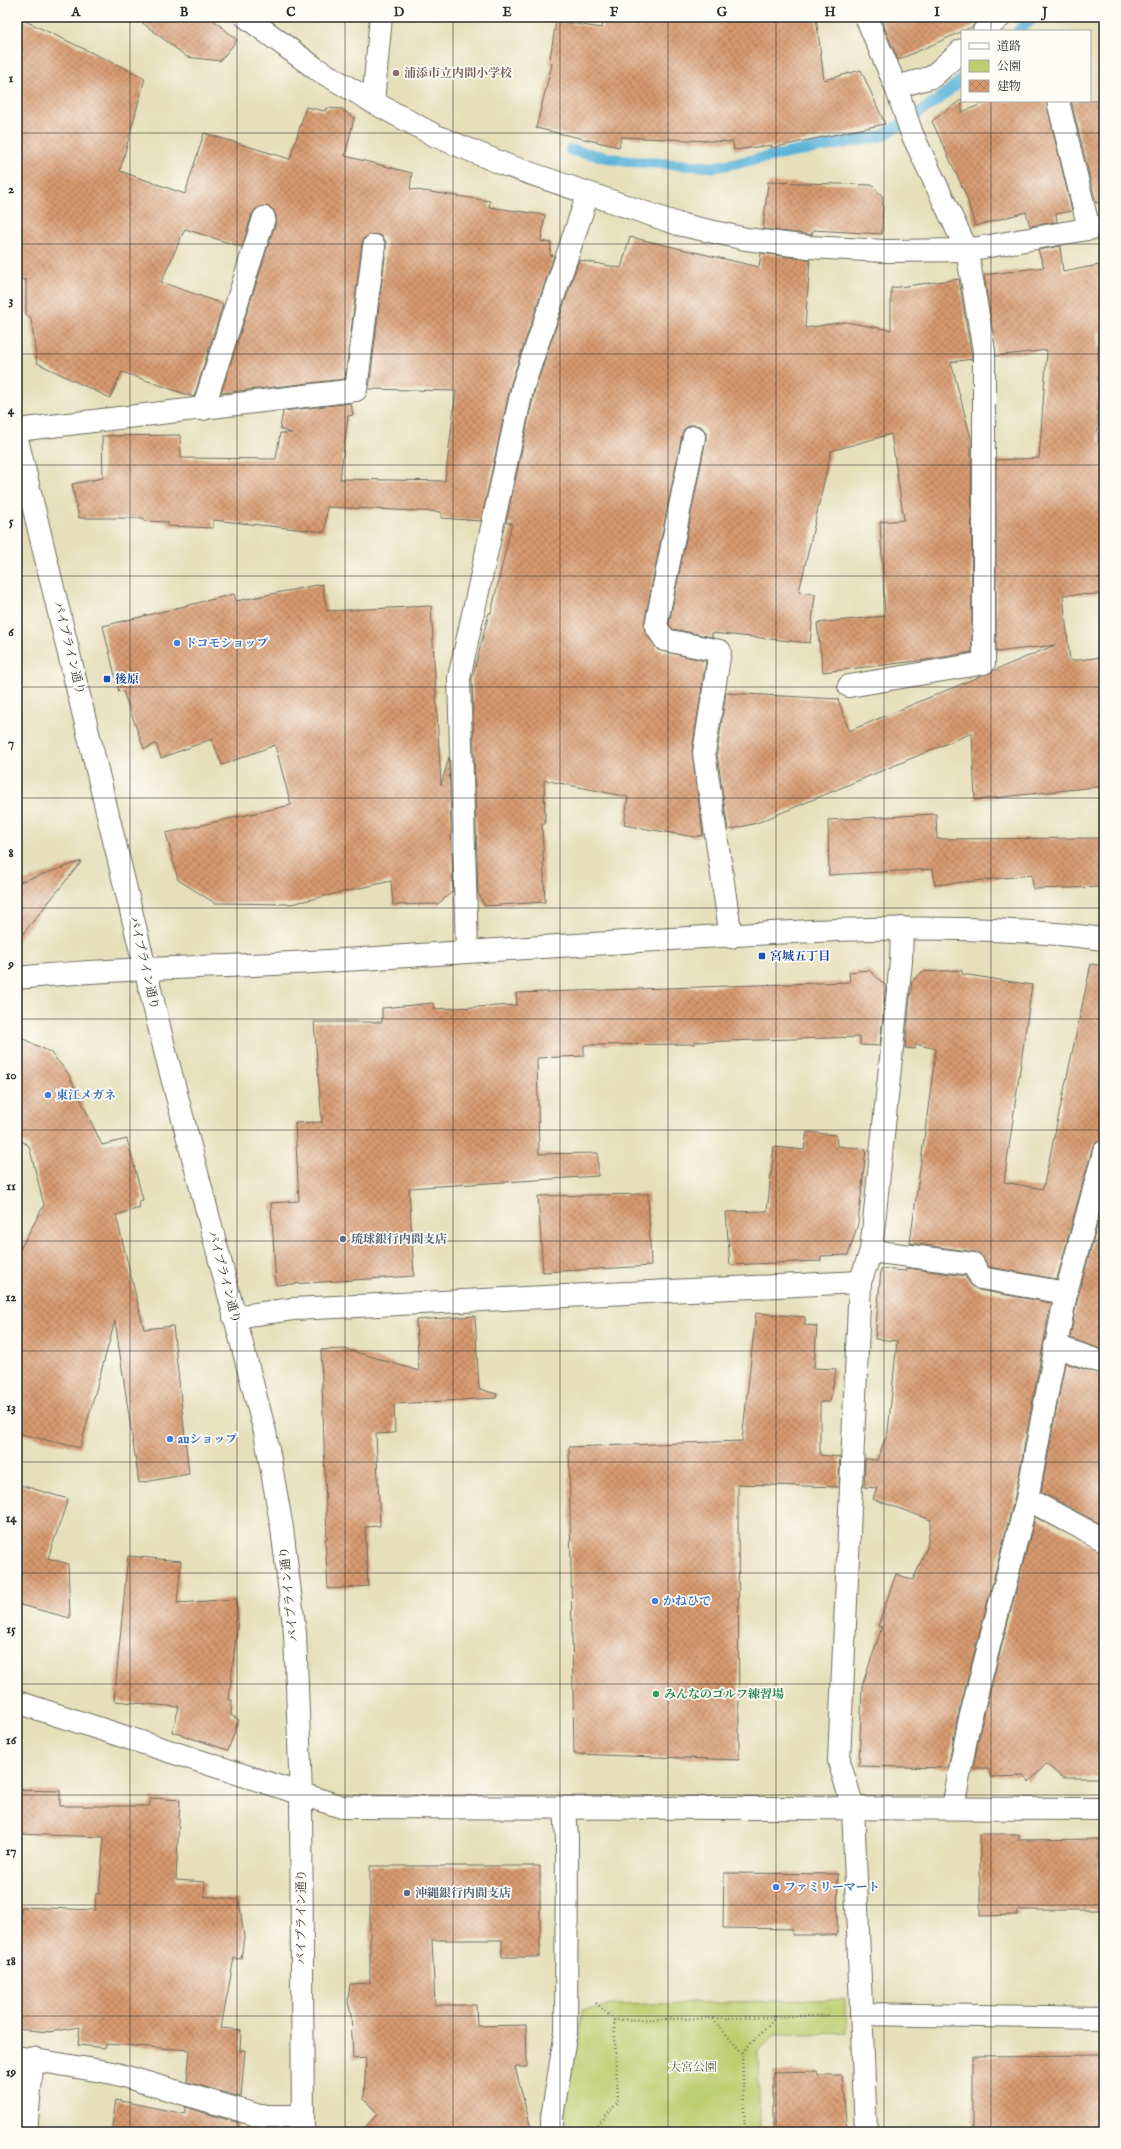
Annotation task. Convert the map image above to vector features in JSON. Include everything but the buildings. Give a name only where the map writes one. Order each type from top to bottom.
[{"type":"street","points":[[246,17],[315,68],[373,102],[436,136],[506,165],[678,224],[746,239],[809,247],[886,251],[967,250],[1096,228],[1058,102]]},
{"type":"street","points":[[373,102],[381,17]]},
{"type":"street","points":[[849,686],[984,662],[984,351],[967,250],[912,134],[900,97],[866,17]]},
{"type":"street","points":[[985,30],[1000,17]]},
{"type":"street","points":[[900,97],[932,76],[961,51]]},
{"type":"street","points":[[467,951],[459,678],[523,386],[588,194]]},
{"type":"street","points":[[203,409],[264,218]]},
{"type":"street","points":[[17,430],[356,390],[374,246]]},
{"type":"street","points":[[694,437],[656,626],[665,640],[720,651],[704,753],[731,937]]},
{"type":"street","name":"パイプライン通り","points":[[17,439],[24,490],[234,1317],[265,1432],[282,1528],[295,1633],[301,1795],[302,2124]]},
{"type":"street","points":[[866,2132],[853,1807],[838,1761],[860,1282],[871,1251],[902,928]]},
{"type":"street","points":[[17,978],[56,974],[902,928],[984,928],[1104,939]]},
{"type":"street","points":[[953,1807],[969,1723],[1028,1499],[1055,1346],[1066,1293],[1104,1152]]},
{"type":"street","points":[[871,1251],[973,1264],[981,1278],[1066,1293]]},
{"type":"street","points":[[234,1317],[293,1309],[860,1282]]},
{"type":"street","points":[[1055,1346],[1104,1362]]},
{"type":"street","points":[[1028,1499],[1104,1540]]},
{"type":"street","points":[[17,1702],[342,1807],[953,1807],[1104,1809]]},
{"type":"street","points":[[552,2132],[552,2117],[566,2032],[567,1839],[565,1808]]},
{"type":"street","points":[[861,2014],[1104,2018]]},
{"type":"street","points":[[26,2132],[25,2057],[113,2073],[260,2116],[302,2124]]},
{"type":"path","points":[[566,2007],[597,2003],[614,2020],[618,2102],[593,2132]]},
{"type":"path","points":[[614,2020],[861,2014]]},
{"type":"path","points":[[742,2053],[776,2017]]},
{"type":"path","points":[[713,2018],[742,2053],[745,2132]]},
{"type":"green space","name":"大宮公園","points":[[846,1999],[847,2033],[775,2035],[758,2052],[760,2132],[566,2132],[565,2082],[580,2035],[582,2010],[612,2005]]},
{"type":"waterway","points":[[1019,30],[1034,17]]},
{"type":"waterway","points":[[570,150],[625,161],[714,167],[882,136],[938,100],[961,80]]},
{"type":"place","name":"浦添市立内間小学校","points":[[396,73]]},
{"type":"place","name":"ドコモショップ","points":[[177,643]]},
{"type":"place","name":"後原","points":[[107,679]]},
{"type":"place","name":"宮城五丁目","points":[[762,956]]},
{"type":"place","name":"東江メガネ","points":[[48,1095]]},
{"type":"place","name":"琉球銀行内間支店","points":[[343,1239]]},
{"type":"place","name":"auショップ","points":[[170,1439]]},
{"type":"place","name":"かねひで","points":[[655,1601]]},
{"type":"place","name":"みんなのゴルフ練習場","points":[[656,1694]]},
{"type":"place","name":"ファミリーマート","points":[[776,1887]]},
{"type":"place","name":"沖縄銀行内間支店","points":[[407,1893]]}]
